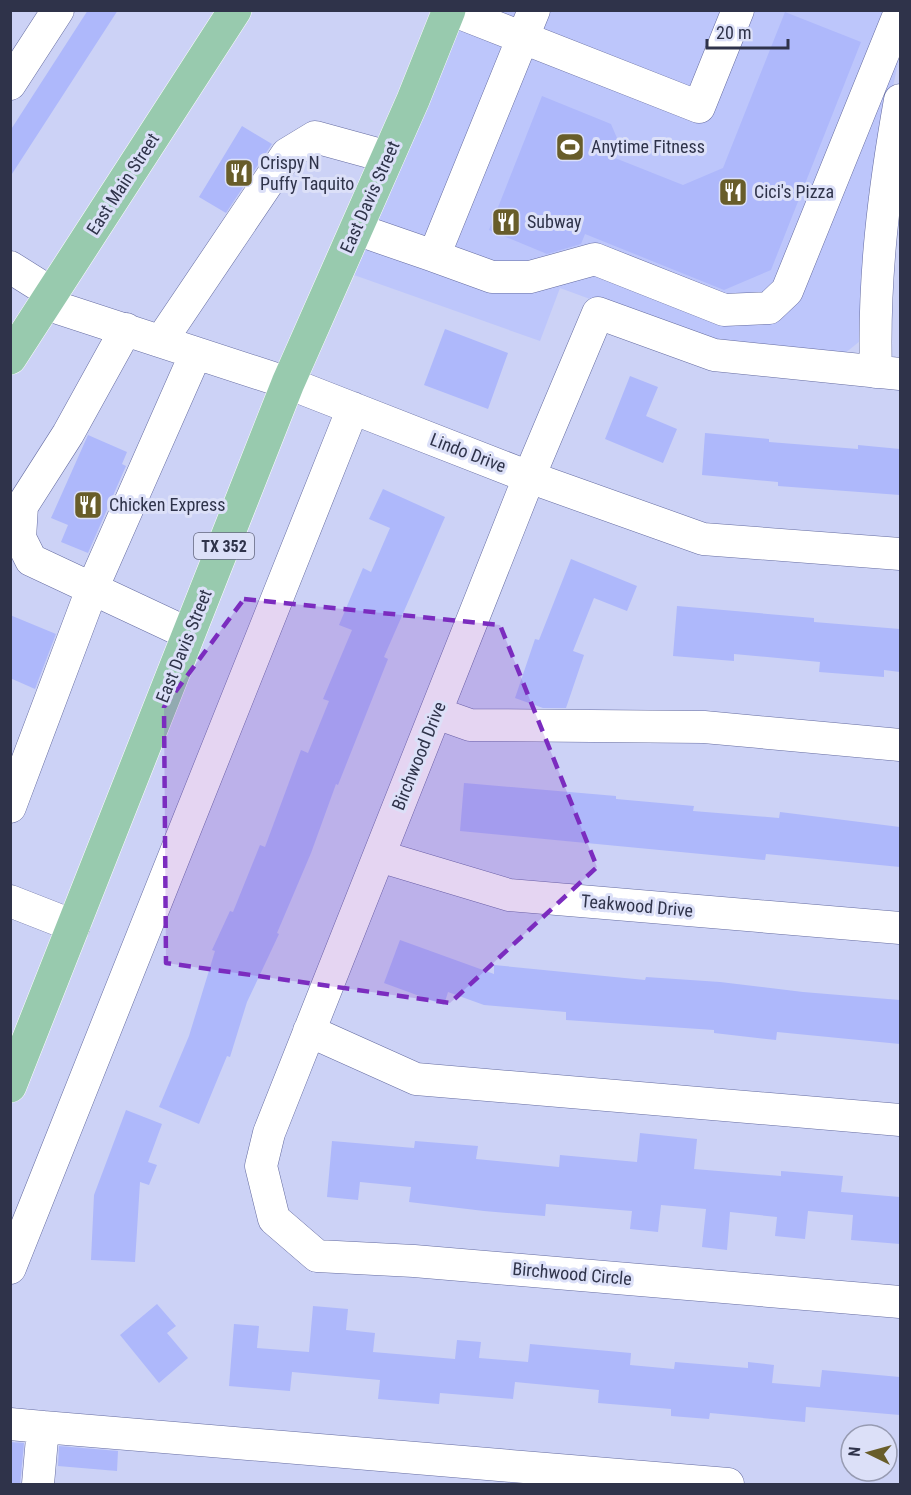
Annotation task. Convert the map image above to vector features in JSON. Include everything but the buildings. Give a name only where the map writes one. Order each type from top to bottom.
[{"type":"main road","name":"East Main Street","points":[[10,358],[236,10]]},
{"type":"main road","name":"East Davis Street","points":[[11,1083],[288,382],[451,10]]},
{"type":"street","points":[[10,84],[58,10]]},
{"type":"street","points":[[451,10],[529,24],[699,107],[738,10]]},
{"type":"street","points":[[356,229],[492,277],[530,277],[595,259],[724,310],[770,308],[787,291],[900,12]]},
{"type":"street","points":[[434,256],[529,24]]},
{"type":"street","points":[[888,373],[874,310],[881,215],[900,100]]},
{"type":"street","points":[[161,341],[286,154],[315,136],[388,157]]},
{"type":"street","name":"Lindo Drive","points":[[10,267],[50,299],[126,329],[288,382],[530,477],[703,539],[900,554]]},
{"type":"street","name":"Birchwood Drive","points":[[270,1203],[261,1166],[269,1132],[530,477],[598,313],[714,355],[888,373]]},
{"type":"street","points":[[126,329],[68,434],[22,506],[17,551],[31,560],[189,634]]},
{"type":"street","points":[[10,807],[21,746],[196,353]]},
{"type":"street","points":[[10,1268],[353,408]]},
{"type":"street","points":[[436,713],[470,725],[704,727],[900,746]]},
{"type":"street","name":"Teakwood Drive","points":[[379,856],[509,895],[900,927]]},
{"type":"street","points":[[10,901],[74,926]]},
{"type":"street","points":[[309,1031],[416,1079],[900,1120]]},
{"type":"street","name":"Birchwood Circle","points":[[270,1203],[274,1219],[317,1256],[414,1261],[900,1302]]},
{"type":"street","points":[[10,1424],[728,1485]]},
{"type":"street","points":[[38,1485],[43,1427]]},
{"type":"highlighted area","points":[[244,599],[500,625],[597,867],[450,1003],[166,963],[164,707]]},
{"type":"shaded area","points":[[454,11],[900,11],[900,54],[880,146],[860,341],[844,354],[704,341],[560,288],[540,341],[354,275]]},
{"type":"place","name":"Anytime Fitness","points":[[570,147]]},
{"type":"place","name":"Crispy N Puffy Taquito","points":[[239,173]]},
{"type":"place","name":"Cici's Pizza","points":[[733,192]]},
{"type":"place","name":"Subway","points":[[506,222]]},
{"type":"place","name":"Chicken Express","points":[[88,505]]}]
